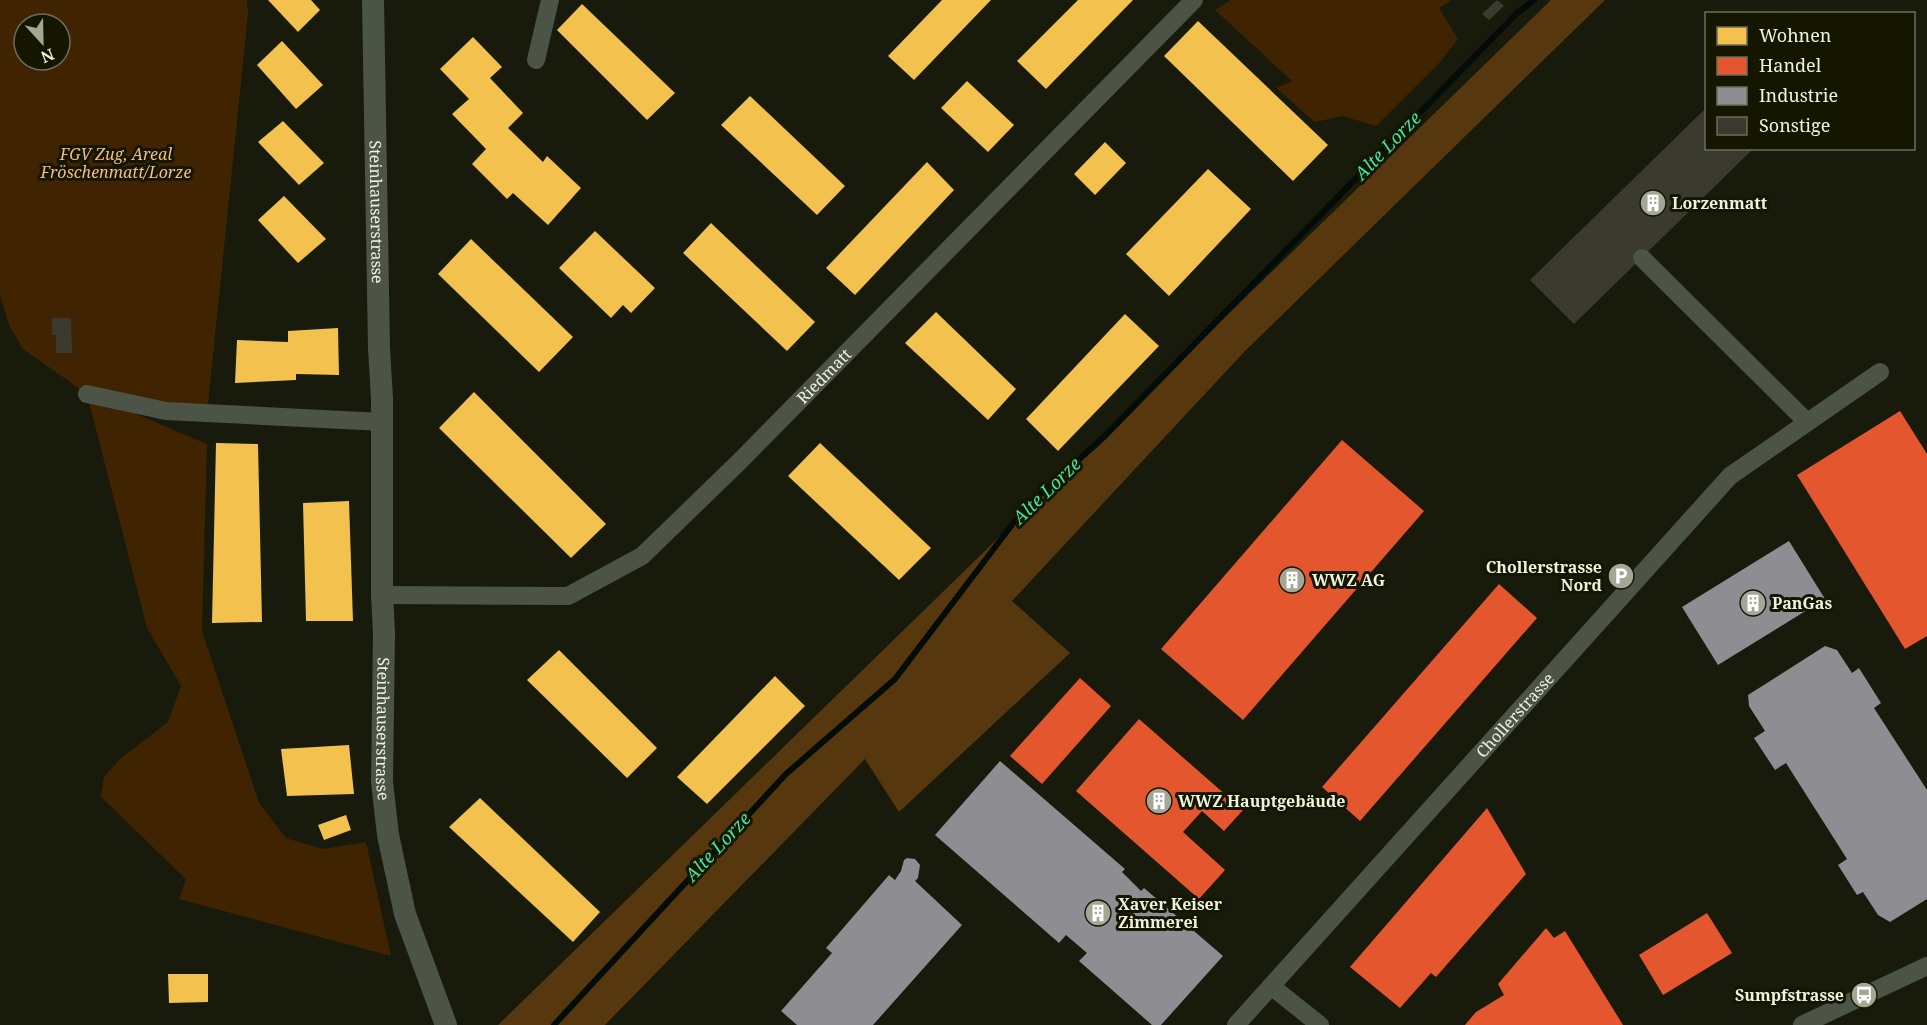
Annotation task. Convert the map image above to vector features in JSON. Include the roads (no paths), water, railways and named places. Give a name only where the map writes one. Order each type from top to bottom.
[{"type":"street","name":"Steinhauserstrasse","points":[[374,0],[382,422],[384,633],[382,782],[388,834],[408,921],[446,1025]]},
{"type":"street","points":[[536,60],[550,0]]},
{"type":"street","name":"Riedmatt","points":[[382,595],[568,596],[642,556],[739,462],[1194,0]]},
{"type":"street","points":[[1642,258],[1807,422]]},
{"type":"street","name":"Chollerstrasse","points":[[1236,1025],[1730,476],[1880,372]]},
{"type":"street","points":[[87,394],[166,411],[382,422]]},
{"type":"street","points":[[1802,1025],[1927,966]]},
{"type":"street","points":[[1271,986],[1320,1025]]},
{"type":"waterway","name":"Alte Lorze","points":[[554,1025],[786,774],[895,679],[1024,509],[1105,436],[1517,13],[1534,0]]},
{"type":"place","name":"Lorzenmatt","points":[[1653,203]]},
{"type":"place","name":"Chollerstrasse Nord","points":[[1621,576]]},
{"type":"place","name":"WWZ AG","points":[[1292,580]]},
{"type":"place","name":"PanGas","points":[[1753,603]]},
{"type":"place","name":"WWZ Hauptgebäude","points":[[1159,801]]},
{"type":"place","name":"Xaver Keiser Zimmerei","points":[[1098,913]]},
{"type":"place","name":"Sumpfstrasse","points":[[1864,995]]},
{"type":"park label","name":"FGV Zug, Areal Fröschenmatt/Lorze","points":[[116,163]]}]
